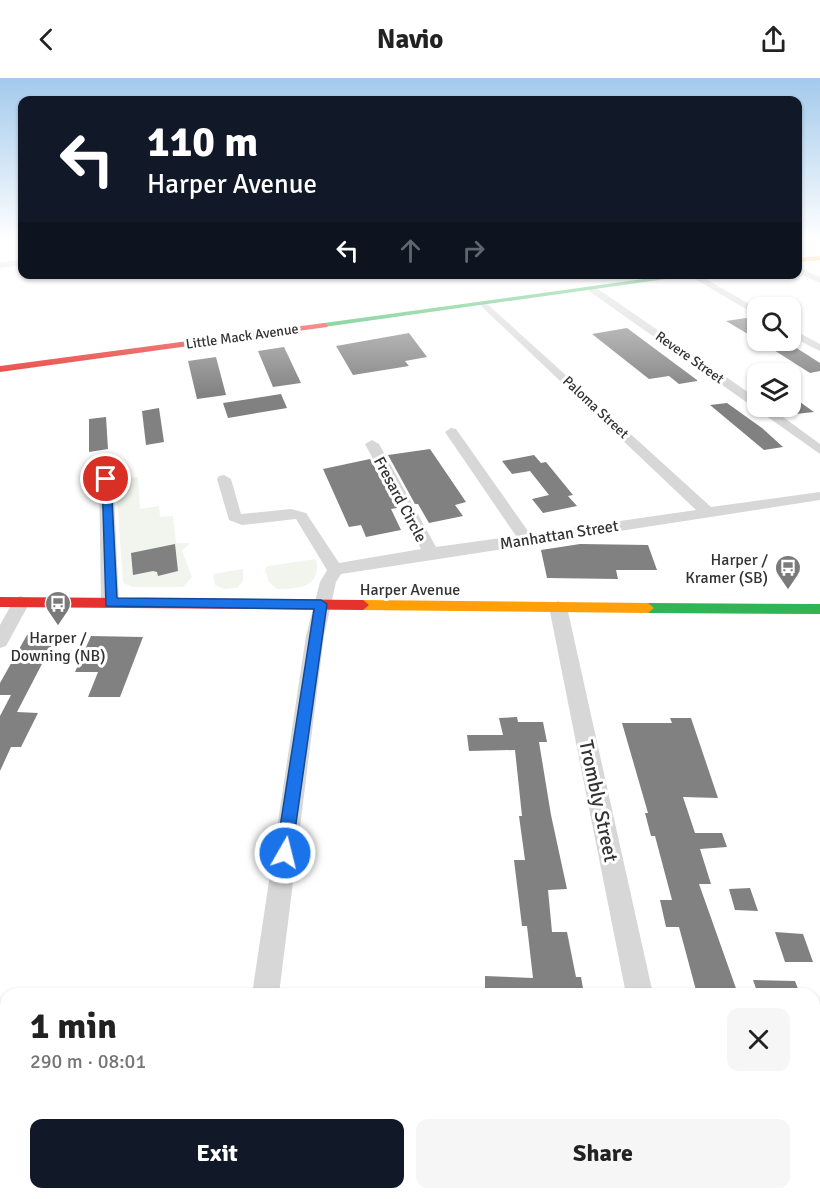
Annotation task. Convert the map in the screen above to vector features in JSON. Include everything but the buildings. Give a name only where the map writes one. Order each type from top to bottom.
[{"type":"main road","name":"Little Mack Avenue","points":[[0,369],[575,291]]},
{"type":"main road","name":"Harper Avenue","points":[[0,602],[820,609]]},
{"type":"street","name":"Revere Street","points":[[595,291],[747,398]]},
{"type":"street","points":[[722,291],[747,306]]},
{"type":"street","name":"Paloma Street","points":[[484,304],[707,512]]},
{"type":"street","points":[[801,338],[820,348]]},
{"type":"street","name":"Revere Street","points":[[774,417],[820,450]]},
{"type":"street","points":[[451,432],[526,539]]},
{"type":"street","name":"Fresard Circle","points":[[372,444],[431,553]]},
{"type":"street","points":[[106,475],[110,602]]},
{"type":"street","points":[[224,479],[234,517],[242,520],[291,514],[301,516],[335,570],[328,582],[321,604],[265,988]]},
{"type":"street","name":"Manhattan Street","points":[[335,570],[350,565],[820,496]]},
{"type":"street","points":[[0,641],[21,602]]},
{"type":"street","name":"Trombly Street","points":[[558,608],[639,988]]},
{"type":"shaded area","points":[[138,477],[140,509],[159,506],[160,517],[173,516],[176,543],[190,543],[182,551],[192,577],[183,587],[133,587],[123,583],[116,480]]},
{"type":"shaded area","points":[[316,559],[316,576],[301,587],[277,589],[269,582],[265,570],[268,566]]},
{"type":"shaded area","points":[[243,569],[243,581],[237,588],[224,589],[215,585],[213,574]]},
{"type":"traffic: fast","points":[[324,325],[571,291]]},
{"type":"traffic: fast","points":[[648,608],[820,609]]},
{"type":"traffic: slow","points":[[363,605],[648,608]]},
{"type":"traffic: jam","points":[[0,369],[324,325]]},
{"type":"traffic: jam","points":[[0,602],[363,605]]},
{"type":"place","name":"Harper / Kramer (SB)","points":[[788,591]]},
{"type":"place","name":"Harper / Downing (NB)","points":[[58,627]]},
{"type":"route","points":[[106,479],[110,602],[321,604],[285,853]]}]
